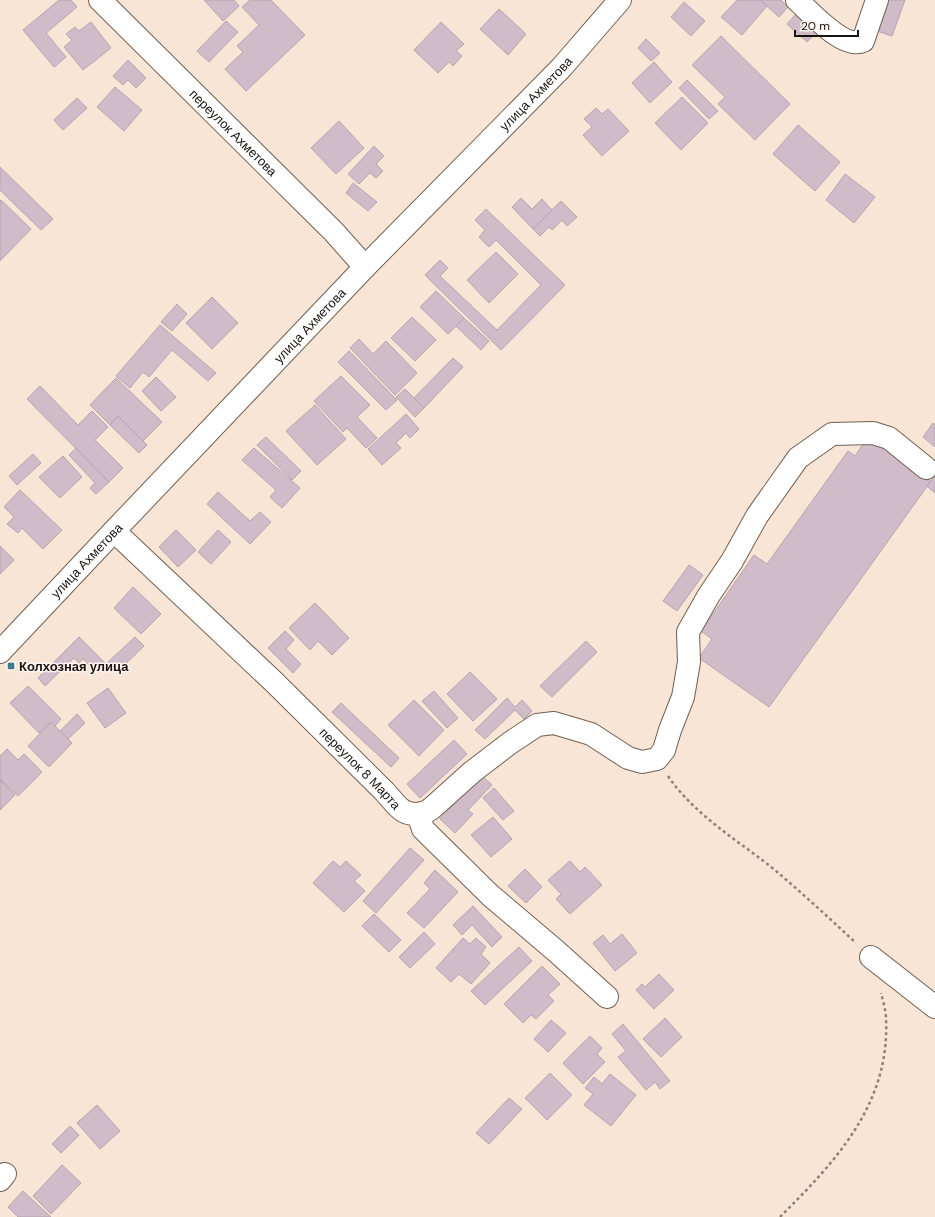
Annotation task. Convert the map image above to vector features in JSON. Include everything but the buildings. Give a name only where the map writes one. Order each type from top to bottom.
[{"type":"street","name":"переулок Ахметова","points":[[100,0],[334,232],[365,268]]},
{"type":"street","name":"улица Ахметова","points":[[0,652],[365,268],[562,66],[620,0]]},
{"type":"street","points":[[797,0],[839,37],[855,43],[863,41],[877,0]]},
{"type":"street","points":[[418,814],[426,812],[432,808],[472,772],[510,743],[537,725],[554,723],[591,734],[628,758],[642,762],[657,759],[664,750],[670,730],[683,698],[689,662],[688,632],[709,595],[732,561],[757,516],[798,458],[832,434],[873,433],[889,438],[926,468]]},
{"type":"street","name":"переулок 8 Марта","points":[[114,531],[274,682],[385,792],[402,811],[410,814],[418,814],[423,829],[490,895],[607,997]]},
{"type":"street","points":[[871,957],[935,1007]]},
{"type":"path","points":[[657,759],[678,791],[722,831],[770,866],[871,957]]},
{"type":"path","points":[[780,1217],[838,1155],[859,1126],[870,1104],[880,1075],[886,1045],[886,1018],[880,988]]},
{"type":"place","name":"Колхозная улица","points":[[11,666]]}]
